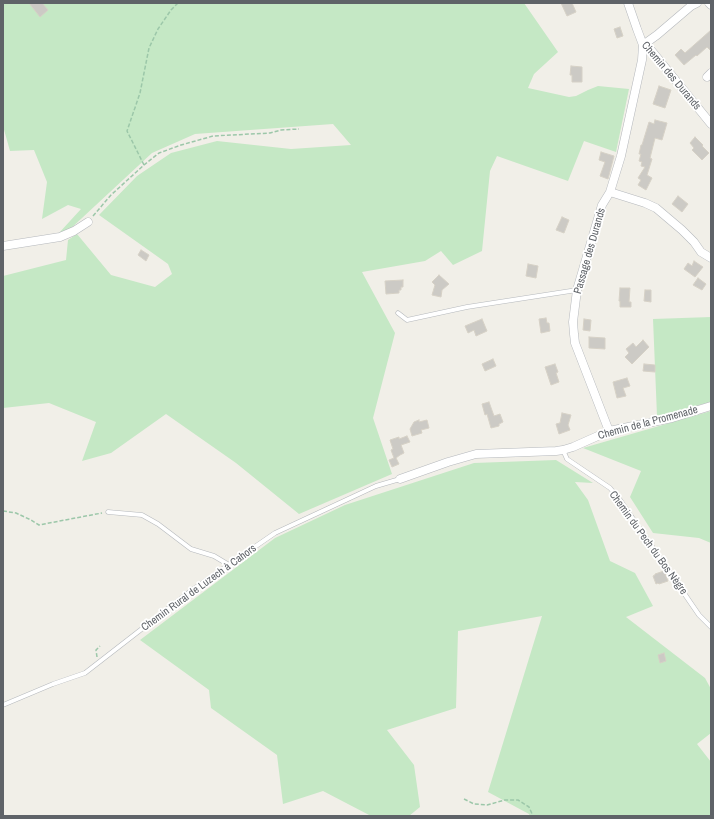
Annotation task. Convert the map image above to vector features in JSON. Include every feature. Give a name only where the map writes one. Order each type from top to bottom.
[{"type":"street","name":"Chemin des Durands","points":[[628,3],[643,45],[651,50],[711,124]]},
{"type":"street","points":[[643,45],[696,3]]},
{"type":"street","name":"Passage des Durands","points":[[609,432],[575,343],[573,322],[577,290],[602,206],[610,192],[621,156],[642,60],[643,45]]},
{"type":"street","points":[[610,192],[656,208],[682,230],[694,242],[701,252],[711,258]]},
{"type":"street","points":[[3,246],[60,238],[88,222]]},
{"type":"street","name":"Chemin de la Promenade","points":[[400,479],[476,454],[563,450],[609,432],[672,418],[711,406]]},
{"type":"lane","points":[[398,313],[407,320],[467,307],[577,290]]},
{"type":"lane","name":"Chemin du Pech du Bos Nègre","points":[[563,450],[567,459],[610,488],[620,500],[699,615],[711,627]]},
{"type":"lane","name":"Chemin Rural de Luzech à Cahors","points":[[3,705],[85,673],[192,590],[275,533],[376,486],[400,479]]},
{"type":"lane","points":[[108,512],[142,515],[158,524],[191,549],[214,556],[229,565]]},
{"type":"path","points":[[144,165],[127,132],[140,93],[149,48],[158,29],[171,10],[178,3]]},
{"type":"path","points":[[88,222],[111,195],[159,153],[181,144],[213,136],[270,133],[281,130],[299,129]]},
{"type":"path","points":[[3,511],[16,513],[31,520],[39,526],[108,512]]},
{"type":"path","points":[[100,646],[96,650],[96,656],[100,662]]},
{"type":"path","points":[[464,799],[474,804],[487,806],[505,800],[518,800],[529,807],[533,816]]},
{"type":"green space","points":[[3,3],[524,3],[558,52],[534,74],[528,88],[569,97],[576,96],[598,86],[629,89],[616,152],[584,141],[568,181],[497,156],[490,171],[482,251],[453,265],[441,251],[425,261],[362,272],[395,333],[373,418],[392,474],[299,514],[236,463],[166,414],[111,453],[82,461],[96,422],[49,403],[3,408],[3,276],[66,260],[68,240],[77,234],[111,275],[155,287],[172,274],[168,264],[99,215],[137,176],[171,153],[217,141],[291,149],[351,145],[333,124],[195,134],[152,153],[68,231],[59,233],[81,209],[68,205],[42,219],[47,182],[34,150],[10,151],[3,126]]},
{"type":"green space","points":[[711,317],[711,402],[657,416],[653,319]]},
{"type":"green space","points":[[711,411],[711,543],[699,538],[653,533],[630,497],[641,471],[583,448]]},
{"type":"green space","points":[[556,460],[593,483],[575,482],[588,500],[610,561],[635,573],[653,606],[626,617],[705,678],[711,689],[711,733],[697,744],[711,762],[711,816],[530,816],[529,814],[488,792],[542,616],[458,631],[456,708],[387,730],[414,765],[420,807],[409,816],[371,816],[323,791],[283,804],[277,755],[211,708],[209,690],[140,640],[275,538],[345,505],[474,463]]},
{"type":"building","points":[[29,3],[42,3],[48,10],[40,17]]},
{"type":"building","points":[[561,3],[572,3],[576,12],[567,16]]},
{"type":"building","points":[[620,27],[623,36],[617,38],[614,29]]},
{"type":"building","points":[[711,30],[711,51],[707,47],[684,65],[675,55],[681,49],[685,53]]},
{"type":"building","points":[[571,66],[582,67],[582,82],[572,82],[572,75],[570,75]]},
{"type":"building","points":[[659,86],[671,90],[665,108],[653,104]]},
{"type":"building","points":[[655,120],[667,123],[662,140],[655,138],[650,158],[652,159],[647,175],[652,178],[646,190],[638,185],[641,180],[638,178],[645,167],[641,166],[642,162],[639,161],[641,154],[639,154],[649,122],[654,124]]},
{"type":"building","points":[[695,137],[709,153],[702,160],[692,150],[694,148],[690,143]]},
{"type":"building","points":[[601,152],[614,156],[608,179],[600,176],[605,162],[599,160]]},
{"type":"building","points":[[678,196],[688,204],[682,212],[672,204]]},
{"type":"building","points":[[562,217],[569,220],[564,233],[556,230]]},
{"type":"building","points":[[141,250],[149,255],[146,261],[138,255]]},
{"type":"building","points":[[694,261],[703,267],[695,277],[684,269],[688,263],[692,266]]},
{"type":"building","points":[[528,264],[538,266],[536,278],[526,276]]},
{"type":"building","points":[[439,275],[449,284],[442,290],[441,297],[432,295],[435,285],[432,282]]},
{"type":"building","points":[[698,278],[706,284],[702,290],[693,285]]},
{"type":"building","points":[[403,280],[403,287],[399,290],[399,293],[386,294],[385,281]]},
{"type":"building","points":[[620,288],[630,288],[629,302],[631,302],[631,307],[620,307]]},
{"type":"building","points":[[645,290],[651,290],[651,302],[644,301]]},
{"type":"building","points":[[546,318],[547,323],[549,323],[550,331],[541,333],[539,319]]},
{"type":"building","points":[[482,319],[487,331],[476,336],[474,330],[468,333],[465,326]]},
{"type":"building","points":[[584,319],[591,320],[590,331],[583,330]]},
{"type":"building","points":[[589,337],[605,338],[605,349],[589,348]]},
{"type":"building","points":[[643,340],[649,347],[632,364],[625,357],[629,353],[626,349],[633,343],[636,347]]},
{"type":"building","points":[[493,359],[496,366],[485,371],[482,364]]},
{"type":"building","points":[[555,364],[559,382],[551,385],[545,367]]},
{"type":"building","points":[[644,364],[655,365],[655,372],[643,371]]},
{"type":"building","points":[[627,378],[630,386],[623,388],[626,396],[617,398],[613,382]]},
{"type":"building","points":[[489,402],[494,416],[500,414],[503,422],[499,424],[499,426],[491,428],[482,404]]},
{"type":"building","points":[[562,413],[571,415],[568,425],[570,430],[559,434],[556,424],[560,423]]},
{"type":"building","points":[[419,420],[419,422],[427,420],[429,428],[421,430],[422,433],[412,436],[410,429],[414,422]]},
{"type":"building","points":[[407,436],[410,442],[401,445],[404,453],[396,458],[399,464],[392,467],[389,460],[394,458],[390,440]]},
{"type":"building","points":[[664,571],[668,581],[656,584],[653,576]]},
{"type":"building","points":[[664,653],[666,661],[660,663],[658,655]]}]
